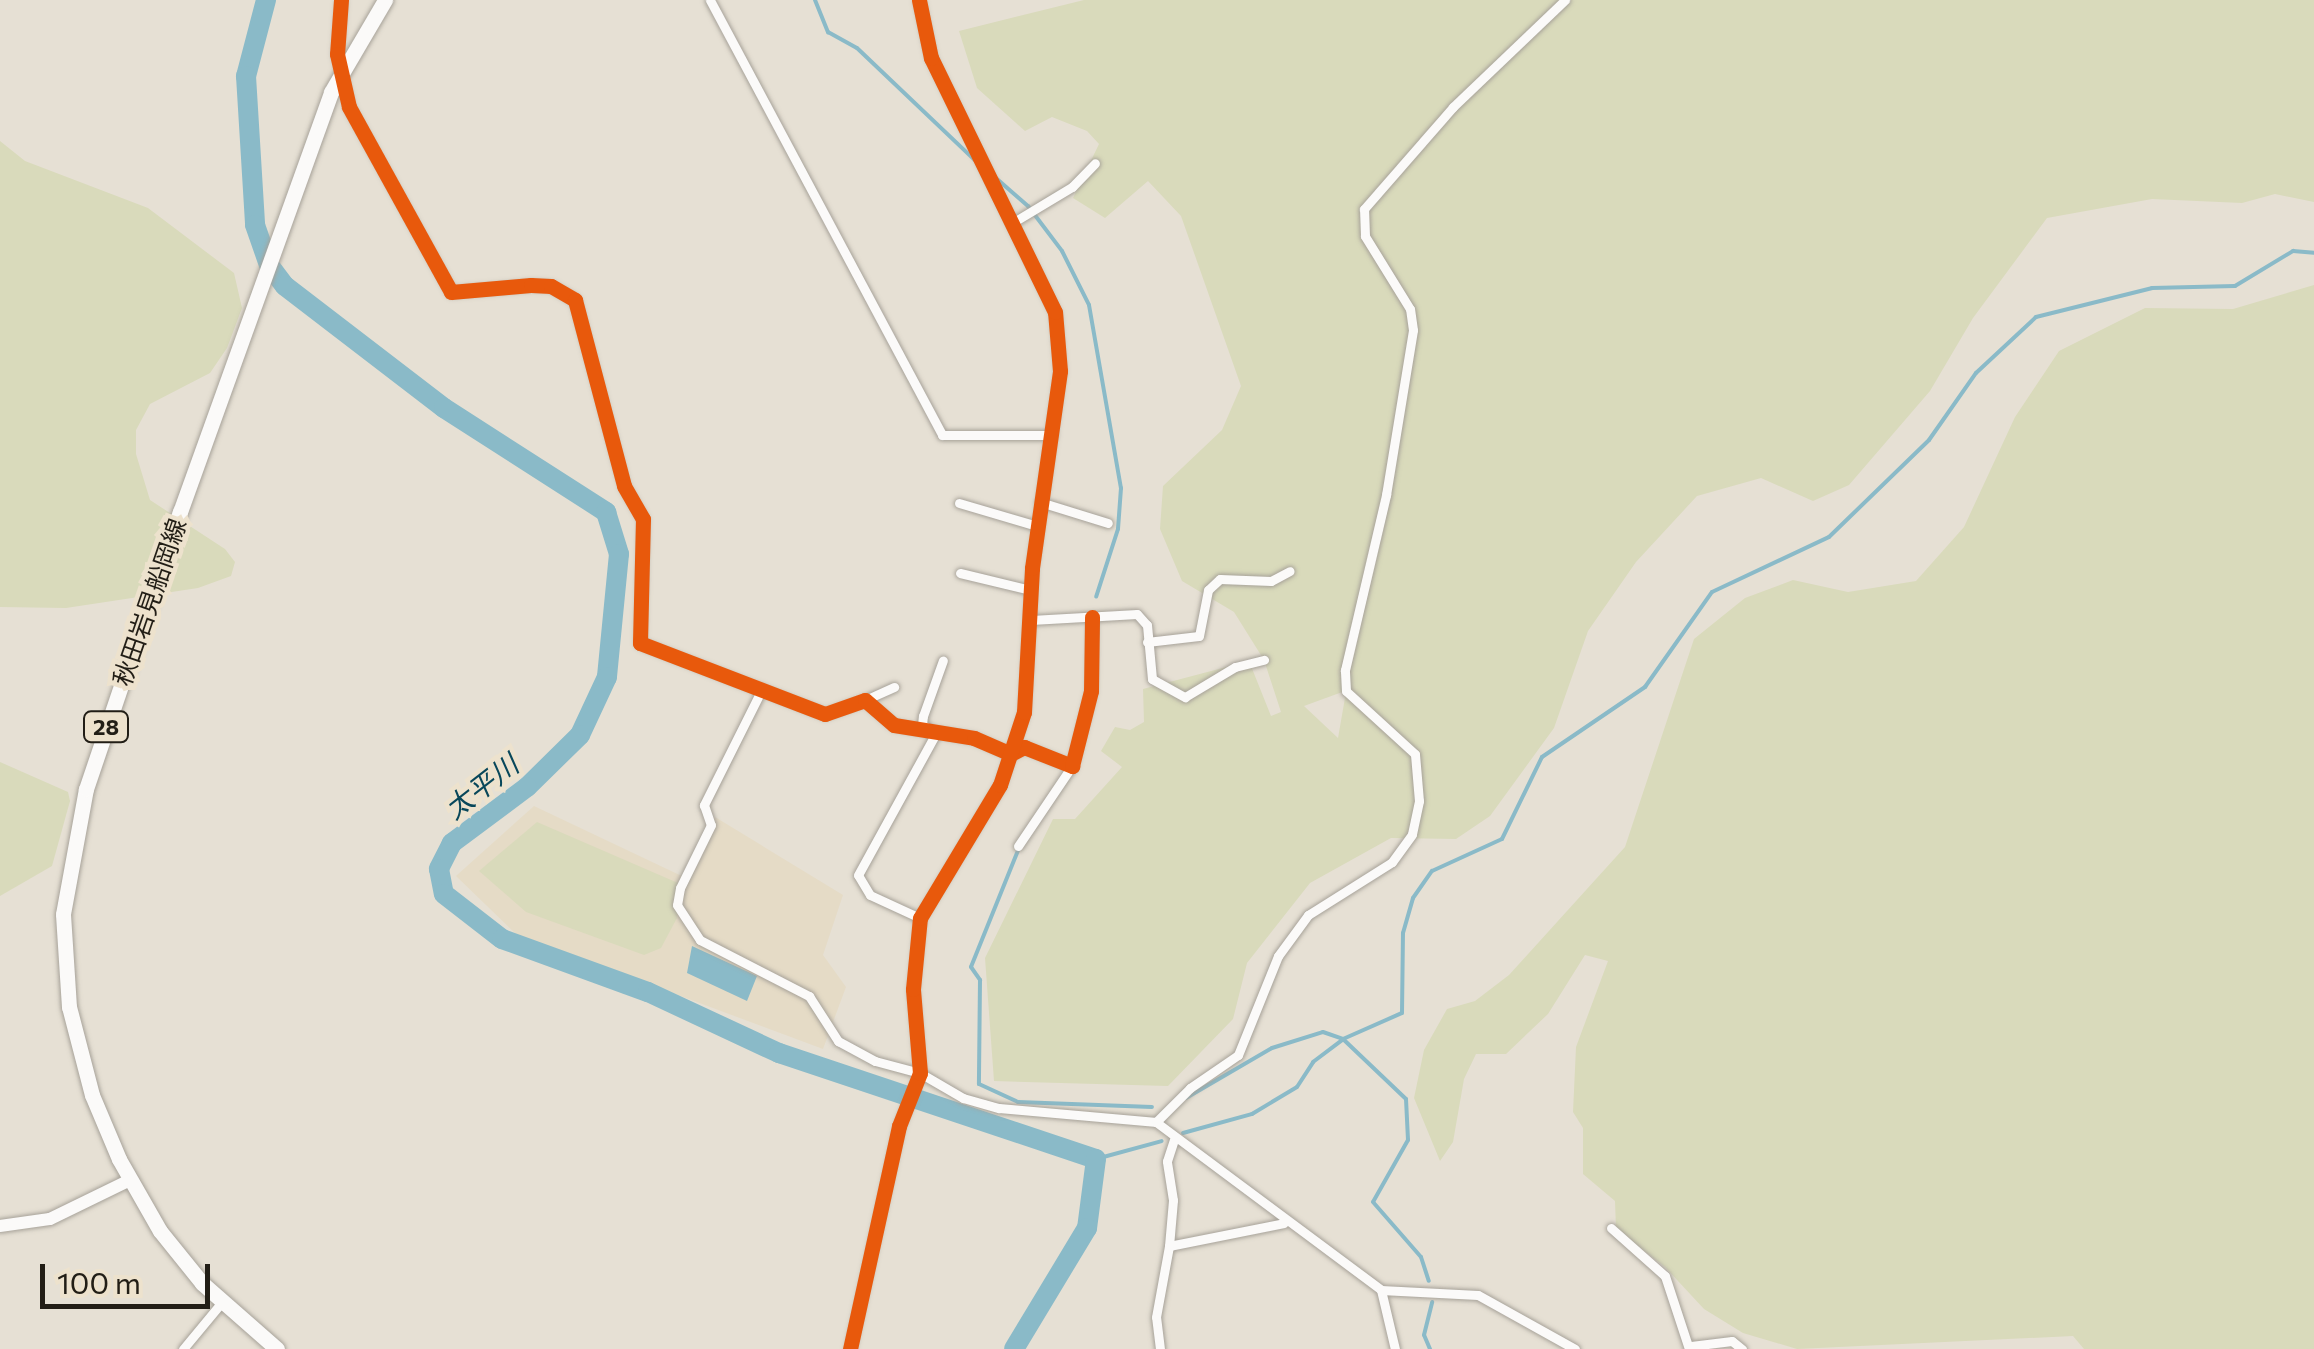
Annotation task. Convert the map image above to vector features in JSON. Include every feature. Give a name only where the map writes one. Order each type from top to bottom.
[{"type":"main road","name":"秋田岩見船岡線","points":[[277,1349],[220,1303],[160,1231],[130,1180],[92,1095],[69,1007],[63,914],[72,852],[128,664],[341,70],[385,0]]},
{"type":"street","points":[[341,0],[341,70],[349,107],[451,292],[551,286],[574,300],[624,486],[643,519],[640,643],[825,714],[894,687]]},
{"type":"street","points":[[710,0],[942,435],[1052,435]]},
{"type":"street","points":[[850,1349],[901,1122],[919,1076],[913,989],[920,918],[981,820],[1011,754],[1029,684],[1036,526],[1060,371],[1055,312],[931,58],[919,0]]},
{"type":"street","points":[[1156,1122],[1190,1088],[1238,1055],[1272,969],[1308,915],[1392,862],[1412,834],[1419,801],[1415,754],[1346,691],[1345,670],[1386,495],[1413,330],[1410,309],[1365,236],[1364,209],[1452,107],[1565,0]]},
{"type":"street","points":[[1012,223],[1038,211],[1095,163]]},
{"type":"street","points":[[1040,502],[1108,522]]},
{"type":"street","points":[[959,503],[1036,526]]},
{"type":"street","points":[[1147,642],[1200,636],[1208,590],[1220,579],[1271,581],[1290,571]]},
{"type":"street","points":[[960,573],[1032,590]]},
{"type":"street","points":[[1031,620],[1137,614],[1147,625],[1152,679],[1186,697],[1235,667],[1264,660]]},
{"type":"street","points":[[1018,846],[1072,766],[1091,690],[1092,617]]},
{"type":"street","points":[[936,733],[922,725],[943,660]]},
{"type":"street","points":[[762,688],[704,805],[710,826],[677,905],[700,940],[808,996],[838,1040],[875,1061],[919,1076],[963,1098],[999,1108],[1156,1122],[1284,1223],[1381,1290],[1478,1296],[1575,1349]]},
{"type":"street","points":[[865,700],[894,724],[974,738],[1011,754]]},
{"type":"street","points":[[920,918],[870,894],[858,875],[936,733]]},
{"type":"street","points":[[1011,754],[1024,746],[1072,766]]},
{"type":"street","points":[[1160,1349],[1156,1316],[1169,1246],[1173,1200],[1167,1161],[1174,1140]]},
{"type":"street","points":[[0,1226],[50,1218],[130,1180]]},
{"type":"street","points":[[1169,1246],[1284,1223]]},
{"type":"street","points":[[1610,1228],[1665,1276],[1690,1348],[1732,1341],[1742,1349]]},
{"type":"street","points":[[1381,1290],[1395,1349]]},
{"type":"street","points":[[183,1349],[220,1303]]},
{"type":"shaded area","points":[[534,806],[688,879],[715,817],[843,895],[823,955],[846,987],[823,1049],[517,935],[456,876]]},
{"type":"green space","points":[[1084,0],[2314,0],[2314,202],[2275,194],[2242,203],[2152,199],[2047,218],[1973,318],[1930,391],[1849,485],[1813,501],[1761,478],[1697,496],[1636,562],[1588,631],[1554,728],[1490,816],[1456,839],[1391,838],[1310,883],[1247,963],[1233,1019],[1168,1086],[994,1081],[985,958],[1053,819],[1075,819],[1122,767],[1101,751],[1115,727],[1130,730],[1144,722],[1143,689],[1249,661],[1271,716],[1281,712],[1264,660],[1234,612],[1182,581],[1160,529],[1163,486],[1222,430],[1241,386],[1181,216],[1148,181],[1105,218],[1073,198],[1099,144],[1087,131],[1052,117],[1025,131],[977,88],[959,31]],"holes":[[[1346,692],[1338,738],[1304,706]]]},
{"type":"green space","points":[[0,141],[25,161],[148,208],[234,273],[242,308],[227,348],[210,373],[150,404],[136,430],[136,454],[150,500],[225,549],[235,562],[231,576],[198,588],[66,608],[0,607]]},
{"type":"green space","points":[[2314,285],[2314,1349],[2084,1349],[2073,1336],[1797,1349],[1743,1333],[1704,1309],[1665,1267],[1616,1229],[1615,1201],[1583,1174],[1583,1128],[1573,1112],[1576,1047],[1608,961],[1585,955],[1548,1014],[1506,1054],[1476,1054],[1464,1079],[1453,1142],[1440,1161],[1414,1098],[1424,1050],[1447,1009],[1475,1001],[1509,975],[1625,847],[1694,639],[1745,598],[1793,580],[1848,592],[1916,581],[1964,527],[2015,417],[2059,351],[2145,308],[2233,309]]},
{"type":"green space","points":[[0,762],[68,792],[70,801],[52,866],[0,896]]},
{"type":"green space","points":[[537,822],[678,883],[677,918],[661,948],[644,955],[526,912],[479,871]]},
{"type":"water","points":[[692,946],[757,976],[747,1001],[687,973]]},
{"type":"waterway","name":"太平川","points":[[266,0],[246,76],[255,225],[269,265],[285,286],[444,408],[606,512],[619,554],[607,677],[580,735],[527,787],[452,843],[439,869],[444,894],[502,939],[648,992],[779,1053],[1096,1159],[1087,1228],[1014,1349]]},
{"type":"waterway","points":[[815,0],[828,32],[857,48],[981,166]]},
{"type":"waterway","points":[[989,172],[1028,206],[1062,251],[1089,305],[1121,488],[1118,529],[1096,597]]},
{"type":"waterway","points":[[1183,1133],[1252,1114],[1297,1087],[1313,1062],[1343,1039],[1402,1013],[1403,933],[1413,898],[1432,871],[1502,839],[1542,757],[1645,687],[1712,592],[1829,537],[1929,440],[1976,373],[2036,317],[2152,288],[2235,286],[2293,251],[2314,253]]},
{"type":"waterway","points":[[1096,664],[1098,620]]},
{"type":"waterway","points":[[1078,761],[1093,699]]},
{"type":"waterway","points":[[1019,848],[971,967],[980,980],[979,1084],[1018,1102],[1152,1107]]},
{"type":"waterway","points":[[1186,1098],[1272,1048],[1323,1032],[1343,1039],[1406,1099],[1408,1140],[1373,1202],[1421,1257],[1429,1281]]},
{"type":"waterway","points":[[1096,1159],[1162,1141]]},
{"type":"waterway","points":[[1430,1349],[1424,1335],[1432,1302]]},
{"type":"cycle path","points":[[341,0],[337,54],[349,107],[451,292],[551,286],[575,300],[624,486],[643,519],[640,643],[825,714],[865,700],[894,725],[974,738],[1011,754],[1024,747],[1072,766],[1091,691],[1092,617]]},
{"type":"cycle path","points":[[850,1349],[899,1126],[920,1073],[913,989],[920,918],[1000,785],[1024,712],[1032,568],[1060,371],[1055,312],[931,58],[919,0]]}]
